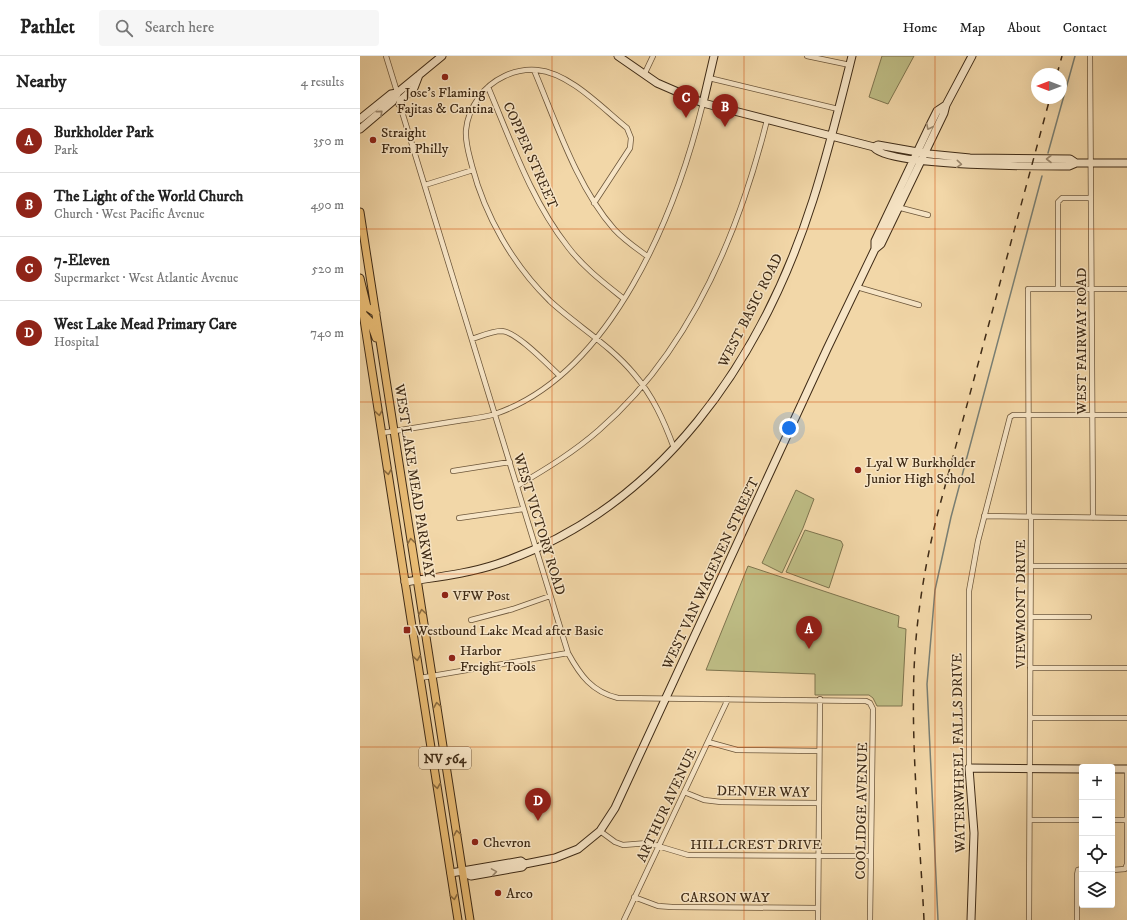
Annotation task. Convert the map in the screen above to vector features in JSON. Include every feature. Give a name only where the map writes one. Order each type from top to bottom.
[{"type":"main road","name":"WEST LAKE MEAD PARKWAY","points":[[360,212],[470,920]]},
{"type":"main road","points":[[360,278],[367,307],[376,313]]},
{"type":"main road","name":"WEST LAKE MEAD PARKWAY","points":[[360,294],[458,920]]},
{"type":"main road","points":[[363,314],[370,321],[383,362]]},
{"type":"street","name":"WEST VICTORY ROAD","points":[[386,56],[550,596],[568,653],[578,672],[586,682],[603,694],[624,698],[820,699],[866,700],[870,703]]},
{"type":"street","points":[[360,129],[393,101],[397,93],[442,56]]},
{"type":"street","points":[[618,56],[657,83],[703,103],[874,147],[878,145],[919,156],[984,159],[1070,160],[1076,163],[1127,163]]},
{"type":"street","points":[[644,75],[653,56]]},
{"type":"street","points":[[382,433],[495,414],[524,401],[546,388],[560,376],[596,339],[624,299],[647,256],[683,171],[703,103],[714,56]]},
{"type":"street","points":[[807,56],[850,65]]},
{"type":"street","name":"WEST BASIC ROAD","points":[[405,582],[484,568],[536,549],[569,532],[598,513],[636,485],[674,449],[717,398],[739,364],[756,332],[795,249],[813,200],[852,56]]},
{"type":"street","name":"WEST VAN WAGENEN STREET","points":[[451,873],[463,872],[471,876],[522,867],[525,864],[569,854],[586,844],[600,831],[615,808],[857,287],[875,249],[880,244],[895,206],[919,156],[937,110],[946,105],[972,56]]},
{"type":"street","name":"WEST FAIRWAY ROAD","points":[[1090,56],[1093,518]]},
{"type":"street","points":[[594,203],[630,148],[631,138],[626,128],[574,85],[558,76],[534,70],[523,70],[505,75],[488,87],[474,103],[468,117],[466,141],[473,170],[491,216],[502,239],[519,264],[549,300],[579,327],[623,362],[643,385],[664,421],[674,449]]},
{"type":"street","points":[[534,70],[578,172],[594,203],[615,230],[647,256]]},
{"type":"street","points":[[400,104],[401,100],[414,88],[420,74]]},
{"type":"street","points":[[709,78],[838,109]]},
{"type":"street","name":"COPPER STREET","points":[[488,87],[531,187],[548,219],[579,261],[597,278],[624,299]]},
{"type":"street","points":[[360,119],[391,94],[397,93]]},
{"type":"street","points":[[517,486],[555,464],[580,446],[610,419],[643,385],[682,332],[705,289],[725,244],[744,195],[767,120]]},
{"type":"street","points":[[425,185],[473,170]]},
{"type":"street","points":[[1091,198],[1059,199],[1058,289],[1127,289]]},
{"type":"street","points":[[895,206],[928,215]]},
{"type":"street","points":[[857,287],[918,305]]},
{"type":"street","name":"VIEWMONT DRIVE","points":[[1029,920],[1031,518],[1029,514],[1028,289],[1058,289]]},
{"type":"street","points":[[472,339],[493,332],[505,332],[518,339],[560,376]]},
{"type":"street","points":[[1028,415],[1127,416]]},
{"type":"street","name":"WATERWHEEL FALLS DRIVE","points":[[970,920],[974,833],[968,768],[969,591],[984,516],[1010,417],[1028,415]]},
{"type":"street","points":[[453,471],[510,462]]},
{"type":"street","points":[[459,518],[523,509]]},
{"type":"street","points":[[984,516],[1031,518],[1127,518]]},
{"type":"street","points":[[1031,566],[1127,566]]},
{"type":"street","points":[[471,620],[514,609],[550,596]]},
{"type":"street","points":[[1031,616],[1089,617]]},
{"type":"street","points":[[420,678],[568,653]]},
{"type":"street","points":[[1030,668],[1127,668]]},
{"type":"street","name":"ARTHUR AVENUE","points":[[624,920],[728,698]]},
{"type":"street","points":[[818,920],[820,699]]},
{"type":"street","name":"COOLIDGE AVENUE","points":[[870,703],[873,709],[870,920]]},
{"type":"street","points":[[1030,718],[1127,718]]},
{"type":"street","points":[[708,742],[737,750],[819,752]]},
{"type":"street","points":[[968,768],[1079,769]]},
{"type":"street","points":[[1115,769],[1127,769],[1127,864],[1125,869],[1115,870]]},
{"type":"street","name":"DENVER WAY","points":[[684,792],[704,800],[721,802],[819,803]]},
{"type":"street","points":[[1030,820],[1079,820]]},
{"type":"street","points":[[1115,820],[1127,820]]},
{"type":"street","name":"HILLCREST DRIVE","points":[[600,831],[615,842],[623,845],[648,843],[676,853],[694,856],[871,856]]},
{"type":"street","points":[[1078,920],[1077,875],[1079,870]]},
{"type":"street","name":"CARSON WAY","points":[[634,897],[658,906],[672,907],[818,908]]},
{"type":"shaded area","points":[[882,56],[914,56],[888,104],[869,97]]},
{"type":"shaded area","points":[[796,490],[814,499],[803,528],[782,573],[762,563]]},
{"type":"shaded area","points":[[805,530],[841,541],[843,545],[829,588],[786,572]]},
{"type":"shaded area","points":[[748,566],[899,616],[898,627],[906,629],[902,706],[877,706],[873,698],[869,695],[815,695],[815,674],[706,670]]},
{"type":"waterway","points":[[1048,153],[1075,56]]},
{"type":"waterway","points":[[938,920],[927,684],[935,590],[951,517],[1042,176]]},
{"type":"railway","points":[[1059,68],[1062,56]]},
{"type":"railway","points":[[924,920],[913,702],[915,651],[922,591],[938,512],[1048,104]]},
{"type":"place","name":"Jose’s Flaming Fajitas & Cantina","points":[[445,77]]},
{"type":"place","name":"7-Eleven","points":[[686,118]]},
{"type":"place","name":"The Light of the World Church","points":[[725,127]]},
{"type":"place","name":"Straight From Philly","points":[[373,140]]},
{"type":"place","name":"Lyal W Burkholder Junior High School","points":[[858,470]]},
{"type":"place","name":"VFW Post","points":[[445,595]]},
{"type":"place","name":"Westbound Lake Mead after Basic","points":[[407,630]]},
{"type":"place","name":"Burkholder Park","points":[[809,649]]},
{"type":"place","name":"Harbor Freight Tools","points":[[452,658]]},
{"type":"place","name":"West Lake Mead Primary Care","points":[[538,821]]},
{"type":"place","name":"Chevron","points":[[475,842]]},
{"type":"place","name":"Arco","points":[[498,893]]}]
